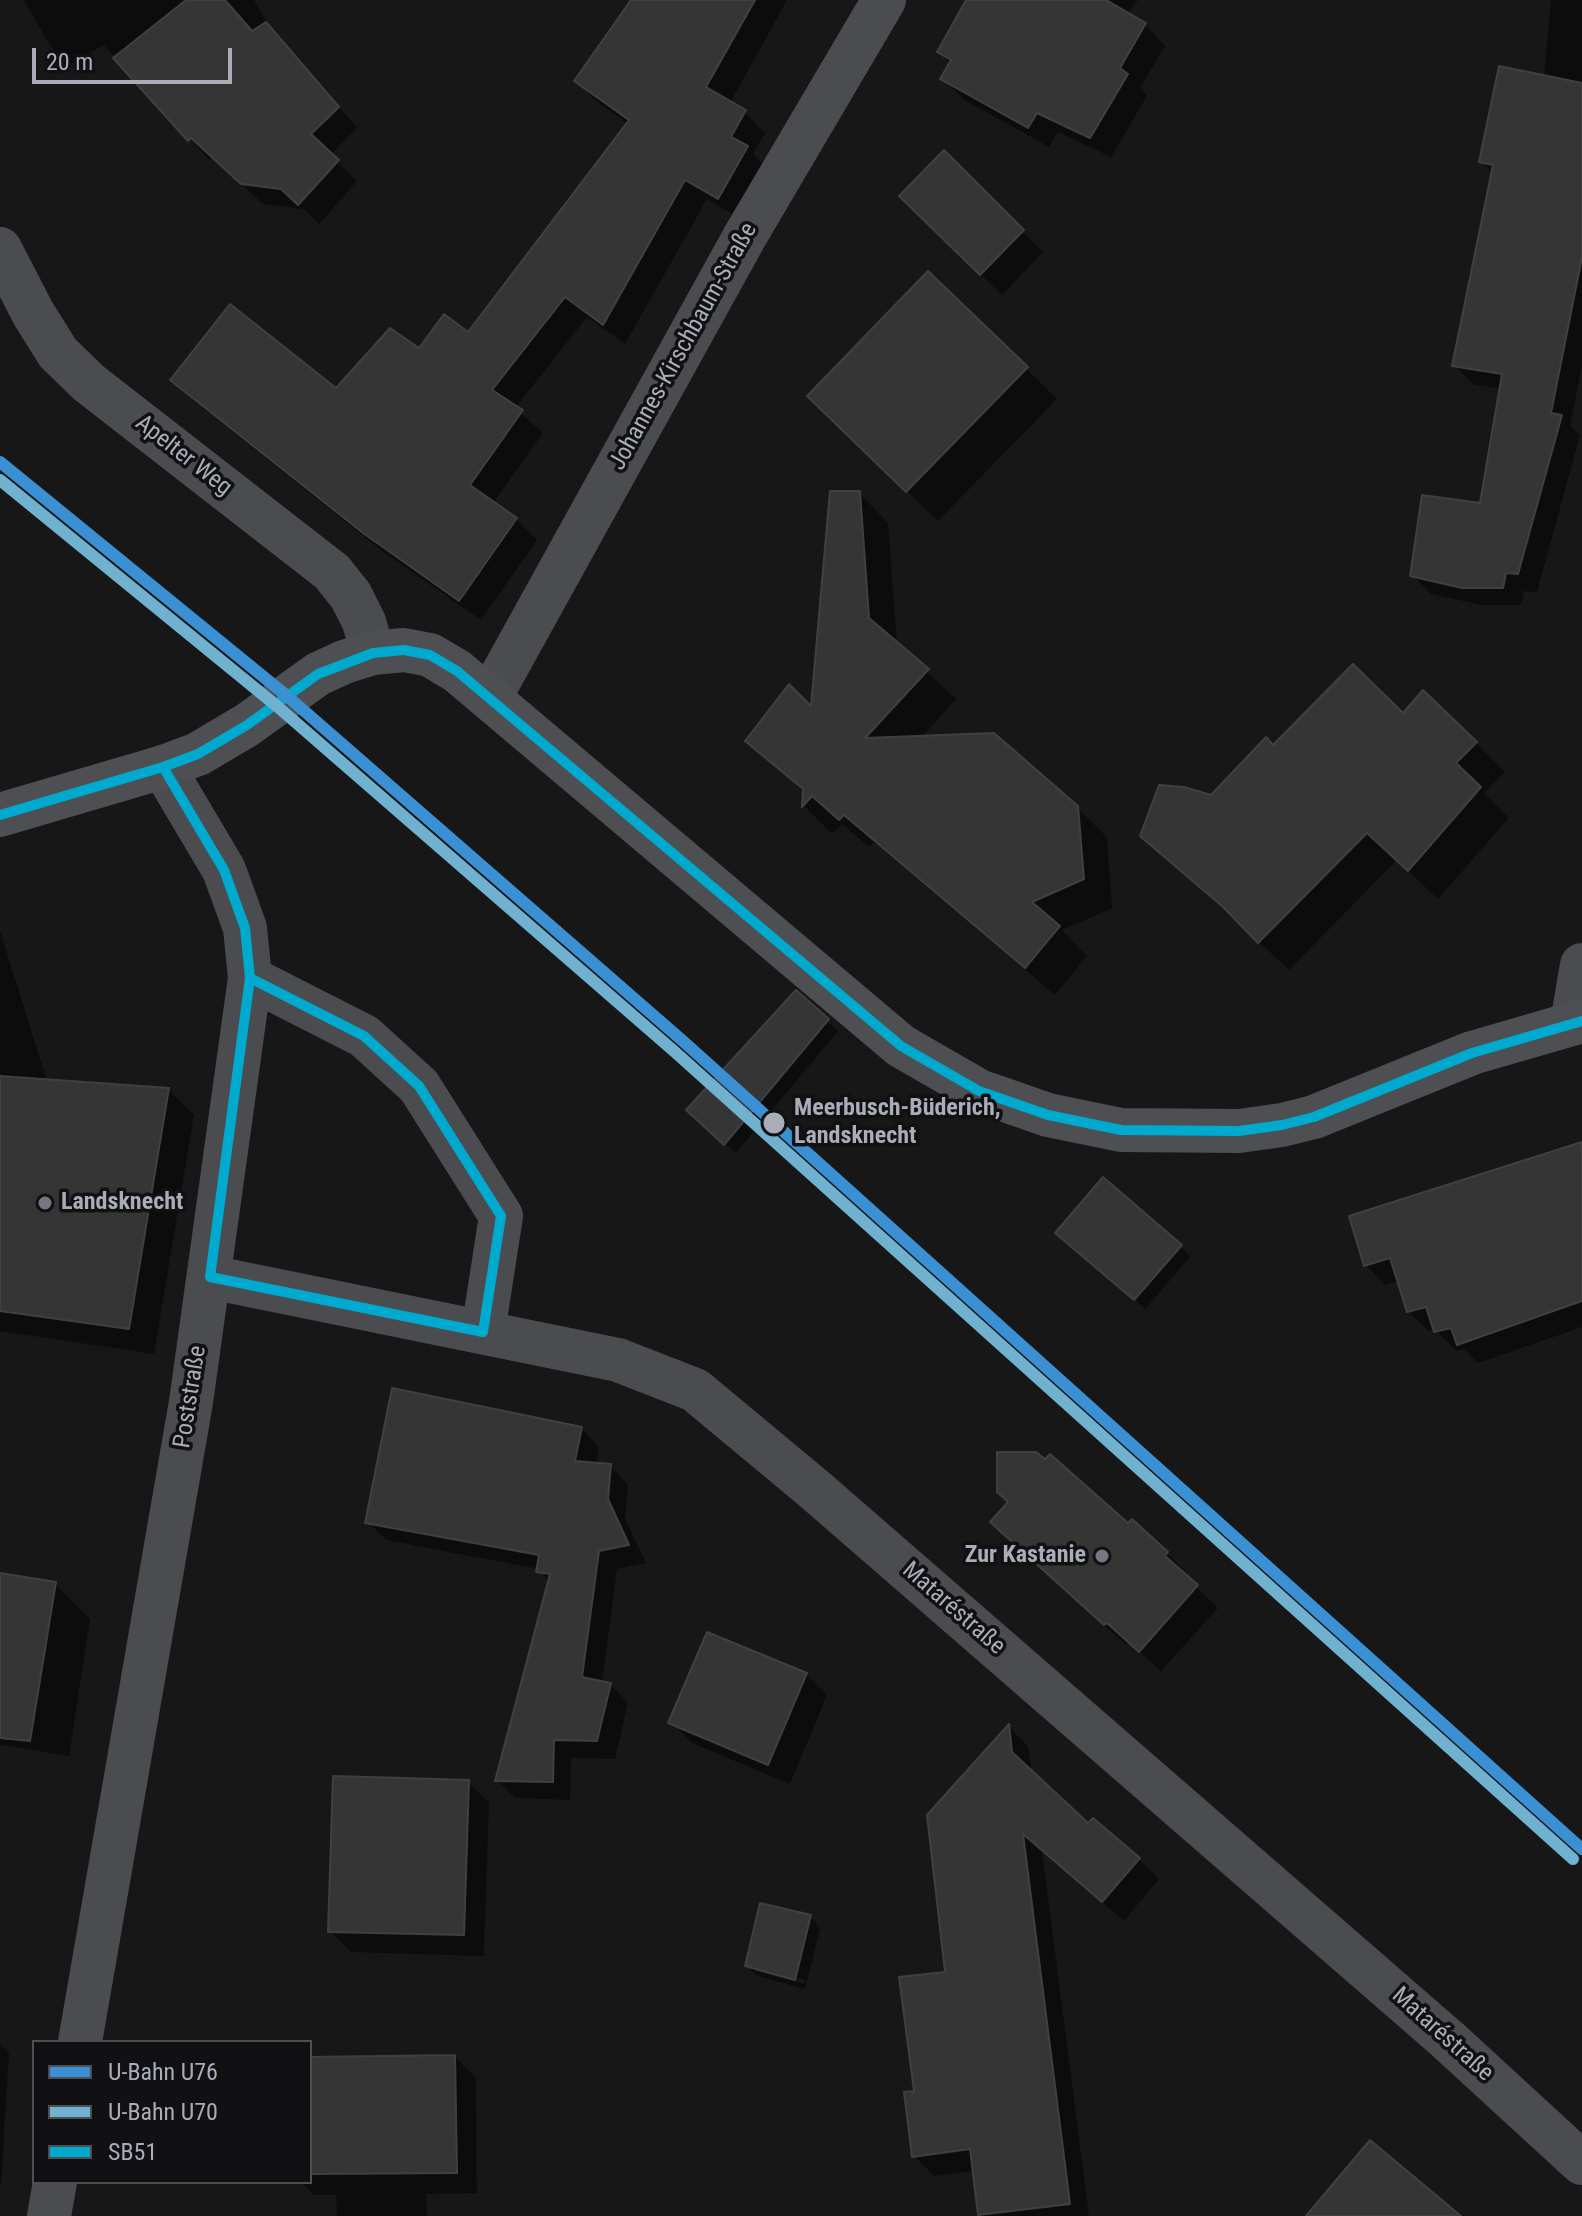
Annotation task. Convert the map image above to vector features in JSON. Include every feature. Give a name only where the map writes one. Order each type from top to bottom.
[{"type":"main road","points":[[0,815],[198,754],[247,725],[318,674],[373,653],[404,650],[430,655],[490,697],[901,1046],[979,1091],[1048,1115],[1121,1130],[1239,1131],[1282,1125],[1314,1117],[1472,1053],[1577,1022]]},
{"type":"street","name":"Johannes-Kirschbaum-Straße","points":[[490,697],[745,236],[884,0]]},
{"type":"street","name":"Apelter Weg","points":[[0,249],[58,353],[89,383],[332,572],[351,596],[364,622],[373,653]]},
{"type":"street","name":"Poststraße","points":[[80,2040],[191,1402],[250,978],[245,928],[224,870],[163,767]]},
{"type":"street","points":[[1577,1022],[1582,965]]},
{"type":"street","points":[[250,978],[364,1036],[419,1086],[501,1216],[483,1332]]},
{"type":"street","name":"Mataréstraße","points":[[210,1277],[618,1360],[695,1390],[814,1489],[1412,2008],[1582,2163]]},
{"type":"street","points":[[49,2216],[55,2184]]},
{"type":"building","points":[[186,0],[225,0],[252,31],[266,22],[339,107],[311,134],[339,160],[298,205],[281,189],[241,184],[191,138],[188,141],[113,58]]},
{"type":"building","points":[[631,0],[755,0],[706,87],[746,110],[731,137],[748,146],[718,199],[685,180],[603,325],[565,297],[492,390],[523,410],[470,485],[517,518],[459,601],[363,533],[170,380],[230,304],[336,388],[390,328],[419,348],[444,314],[468,332],[629,120],[574,81]]},
{"type":"building","points":[[966,0],[1106,0],[1146,23],[1120,68],[1128,74],[1090,138],[1037,113],[1028,128],[940,79],[951,60],[937,52]]},
{"type":"building","points":[[1499,66],[1582,83],[1582,257],[1551,413],[1562,415],[1518,574],[1506,573],[1503,588],[1462,588],[1410,576],[1422,495],[1480,503],[1502,374],[1452,366],[1493,165],[1479,162]]},
{"type":"building","points":[[944,150],[1024,230],[980,275],[899,196]]},
{"type":"building","points":[[928,271],[1028,367],[906,492],[807,396]]},
{"type":"building","points":[[830,491],[860,491],[869,618],[929,669],[865,738],[994,733],[1078,806],[1084,879],[1032,902],[1060,926],[1025,968],[844,815],[839,820],[812,796],[802,807],[803,789],[745,741],[789,684],[811,706]]},
{"type":"building","points":[[1353,664],[1403,713],[1423,690],[1477,742],[1456,763],[1481,787],[1408,871],[1367,833],[1258,943],[1223,907],[1140,836],[1159,785],[1184,787],[1211,795],[1266,737],[1273,745]]},
{"type":"building","points":[[796,990],[829,1019],[724,1145],[686,1110]]},
{"type":"building","points":[[0,1076],[169,1088],[129,1329],[0,1311]]},
{"type":"building","points":[[1582,1142],[1582,1301],[1457,1345],[1451,1328],[1434,1332],[1426,1307],[1407,1312],[1390,1258],[1364,1266],[1349,1216]]},
{"type":"building","points":[[1103,1177],[1182,1245],[1134,1300],[1055,1233]]},
{"type":"building","points":[[392,1388],[582,1427],[575,1461],[611,1464],[608,1499],[629,1545],[599,1551],[582,1677],[611,1683],[597,1741],[554,1740],[553,1782],[495,1781],[550,1574],[536,1572],[539,1555],[365,1523]]},
{"type":"building","points":[[997,1452],[1036,1452],[1045,1459],[1050,1454],[1128,1523],[1132,1519],[1168,1552],[1165,1556],[1198,1585],[1139,1652],[1107,1623],[1104,1625],[990,1522],[1008,1502],[997,1492]]},
{"type":"building","points":[[0,1573],[56,1582],[30,1741],[0,1738]]},
{"type":"building","points":[[707,1632],[807,1673],[768,1765],[668,1723]]},
{"type":"building","points":[[1009,1724],[1012,1752],[1088,1823],[1093,1818],[1140,1858],[1102,1902],[1023,1834],[1070,2204],[978,2215],[970,2149],[912,2157],[904,2092],[914,2091],[899,1977],[945,1972],[927,1815]]},
{"type":"building","points":[[333,1776],[469,1780],[464,1935],[328,1932]]},
{"type":"building","points":[[760,1903],[811,1915],[795,1980],[745,1966]]},
{"type":"building","points":[[455,2055],[457,2173],[312,2174],[312,2057]]},
{"type":"building","points":[[1370,2140],[1461,2216],[1306,2216]]},
{"type":"metro line","name":"U76","points":[[0,462],[287,696],[684,1042],[1582,1849]]},
{"type":"metro line","name":"U70","points":[[0,480],[278,707],[675,1052],[1573,1859]]},
{"type":"transit line","name":"SB51","points":[[0,815],[198,754],[247,725],[318,674],[373,653],[404,650],[430,655],[457,671],[901,1046],[979,1091],[1048,1115],[1121,1130],[1239,1131],[1282,1125],[1314,1117],[1472,1053],[1582,1021]]},
{"type":"transit line","name":"SB51","points":[[163,767],[224,870],[245,928],[250,978],[210,1277]]},
{"type":"transit line","name":"SB51","points":[[250,978],[364,1036],[419,1086],[501,1216],[483,1332]]},
{"type":"transit line","name":"SB51","points":[[210,1277],[483,1332]]},
{"type":"place","name":"Meerbusch-Büderich, Landsknecht","points":[[774,1123]]},
{"type":"place","name":"Landsknecht","points":[[45,1203]]},
{"type":"place","name":"Zur Kastanie","points":[[1102,1556]]}]
